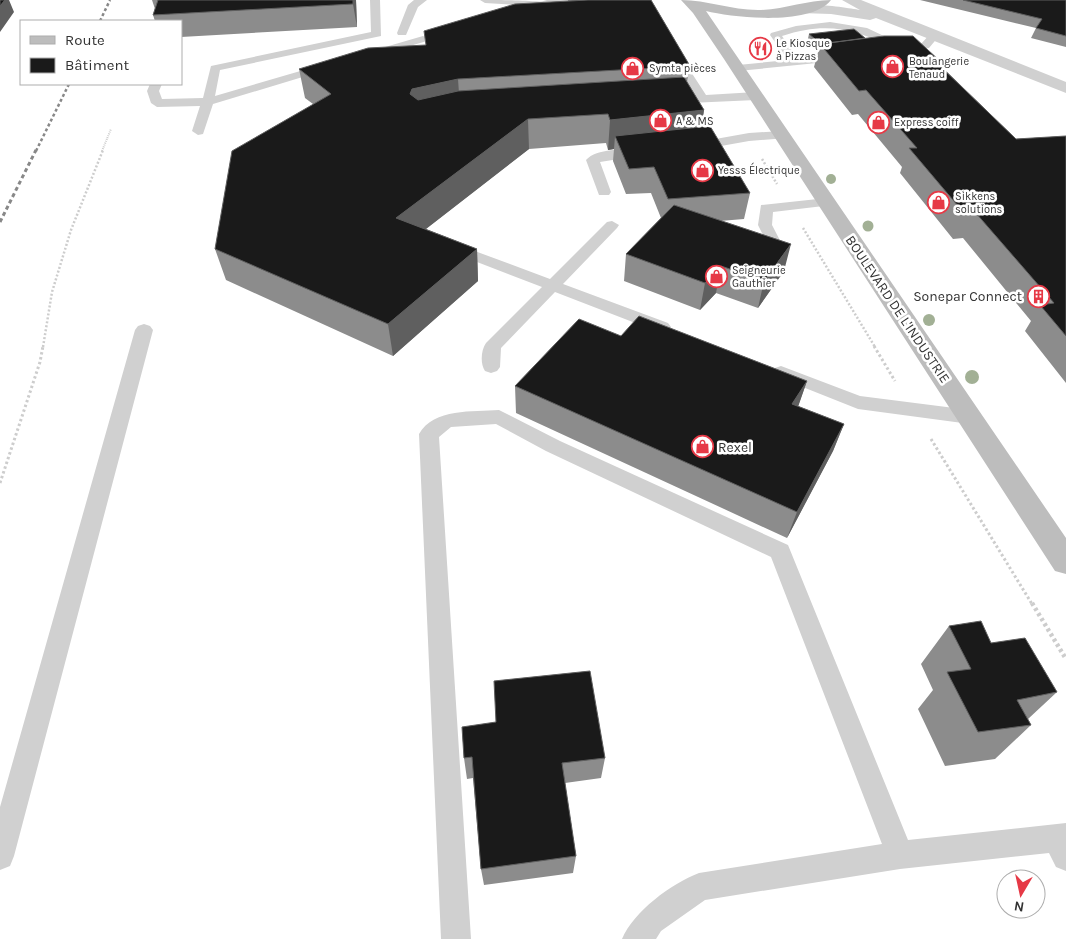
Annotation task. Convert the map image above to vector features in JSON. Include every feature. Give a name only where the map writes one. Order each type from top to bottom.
[{"type":"main road","points":[[688,2],[721,10],[753,13],[800,10],[824,0]]},
{"type":"main road","name":"BOULEVARD DE L'INDUSTRIE","points":[[688,2],[704,17],[717,42],[734,62],[1066,562]]},
{"type":"main road","name":"BOULEVARD DE L'INDUSTRIE","points":[[734,62],[726,35],[737,20],[753,13]]},
{"type":"street","points":[[849,0],[898,22],[1066,88]]},
{"type":"street","points":[[514,14],[559,5]]},
{"type":"street","points":[[800,10],[858,13],[898,22]]},
{"type":"lane","points":[[198,131],[208,102],[215,68],[377,34],[375,0]]},
{"type":"lane","points":[[402,33],[412,5],[422,0]]},
{"type":"lane","points":[[485,0],[559,5]]},
{"type":"lane","points":[[795,62],[775,34],[791,28],[837,26],[864,30],[908,51]]},
{"type":"lane","points":[[851,28],[878,50],[908,51],[925,46],[934,36]]},
{"type":"lane","points":[[360,57],[428,38]]},
{"type":"lane","points":[[665,40],[702,99]]},
{"type":"lane","points":[[734,62],[795,62],[852,57]]},
{"type":"lane","points":[[156,85],[153,91],[157,103],[208,102],[333,65]]},
{"type":"lane","points":[[654,102],[756,96]]},
{"type":"lane","points":[[675,148],[749,137],[782,135]]},
{"type":"lane","points":[[604,192],[593,160],[602,156],[657,150]]},
{"type":"lane","points":[[779,254],[765,225],[766,208],[827,202]]},
{"type":"lane","points":[[491,367],[492,347],[612,225]]},
{"type":"lane","points":[[431,239],[681,334]]},
{"type":"lane","points":[[0,856],[144,330]]},
{"type":"lane","points":[[764,366],[858,402],[970,417]]},
{"type":"lane","points":[[456,939],[429,434],[447,421],[498,417],[554,446],[780,551],[900,856]]},
{"type":"lane","points":[[637,939],[651,921],[699,887],[900,856],[1063,844]]},
{"type":"path","points":[[0,483],[40,362],[52,292],[71,230],[111,129]]},
{"type":"path","points":[[749,137],[1066,659]]},
{"type":"building","points":[[158,0],[353,0],[353,4],[153,15]]},
{"type":"building","points":[[588,0],[651,0],[690,66],[458,79],[412,89],[410,94],[418,100],[458,91],[684,77],[704,110],[610,120],[608,114],[528,119],[396,218],[477,249],[388,324],[215,249],[232,151],[331,94],[299,69],[368,48],[426,45],[424,31],[515,4]]},
{"type":"building","points":[[963,0],[1066,0],[1066,36],[1036,28],[1042,19]]},
{"type":"building","points":[[854,29],[865,38],[821,44],[809,34]]},
{"type":"building","points":[[884,36],[913,36],[942,63],[938,64],[1016,139],[1066,136],[1066,336],[1040,305],[1054,303],[975,212],[964,213],[909,148],[917,148],[866,90],[859,91],[820,44]]},
{"type":"building","points":[[710,126],[750,193],[668,199],[654,167],[629,169],[615,136]]},
{"type":"building","points":[[674,205],[791,244],[764,281],[721,266],[705,283],[626,254]]},
{"type":"building","points":[[639,316],[807,381],[792,404],[844,424],[797,512],[515,386],[579,319],[621,336]]},
{"type":"building","points":[[981,621],[991,643],[1025,638],[1057,692],[1017,700],[1031,725],[978,732],[947,672],[971,669],[949,626]]},
{"type":"building","points":[[590,671],[605,758],[562,763],[576,856],[481,869],[472,757],[464,758],[462,727],[496,722],[494,681]]},
{"type":"railway","points":[[100,20],[110,0]]},
{"type":"railway","points":[[36,151],[69,85]]},
{"type":"railway","points":[[0,222],[36,150]]},
{"type":"place","name":"Le Kiosque à Pizzas","points":[[760,49]]},
{"type":"place","name":"Boulangerie Tenaud","points":[[893,67]]},
{"type":"place","name":"Symta pièces","points":[[633,68]]},
{"type":"place","name":"A & MS","points":[[660,121]]},
{"type":"place","name":"Express coiff","points":[[878,122]]},
{"type":"place","name":"Yesss Électrique","points":[[702,170]]},
{"type":"place","name":"Sikkens solutions","points":[[939,202]]},
{"type":"place","name":"Seigneurie Gauthier","points":[[716,276]]},
{"type":"place","name":"Sonepar Connect","points":[[1038,296]]},
{"type":"place","name":"Rexel","points":[[702,447]]}]
